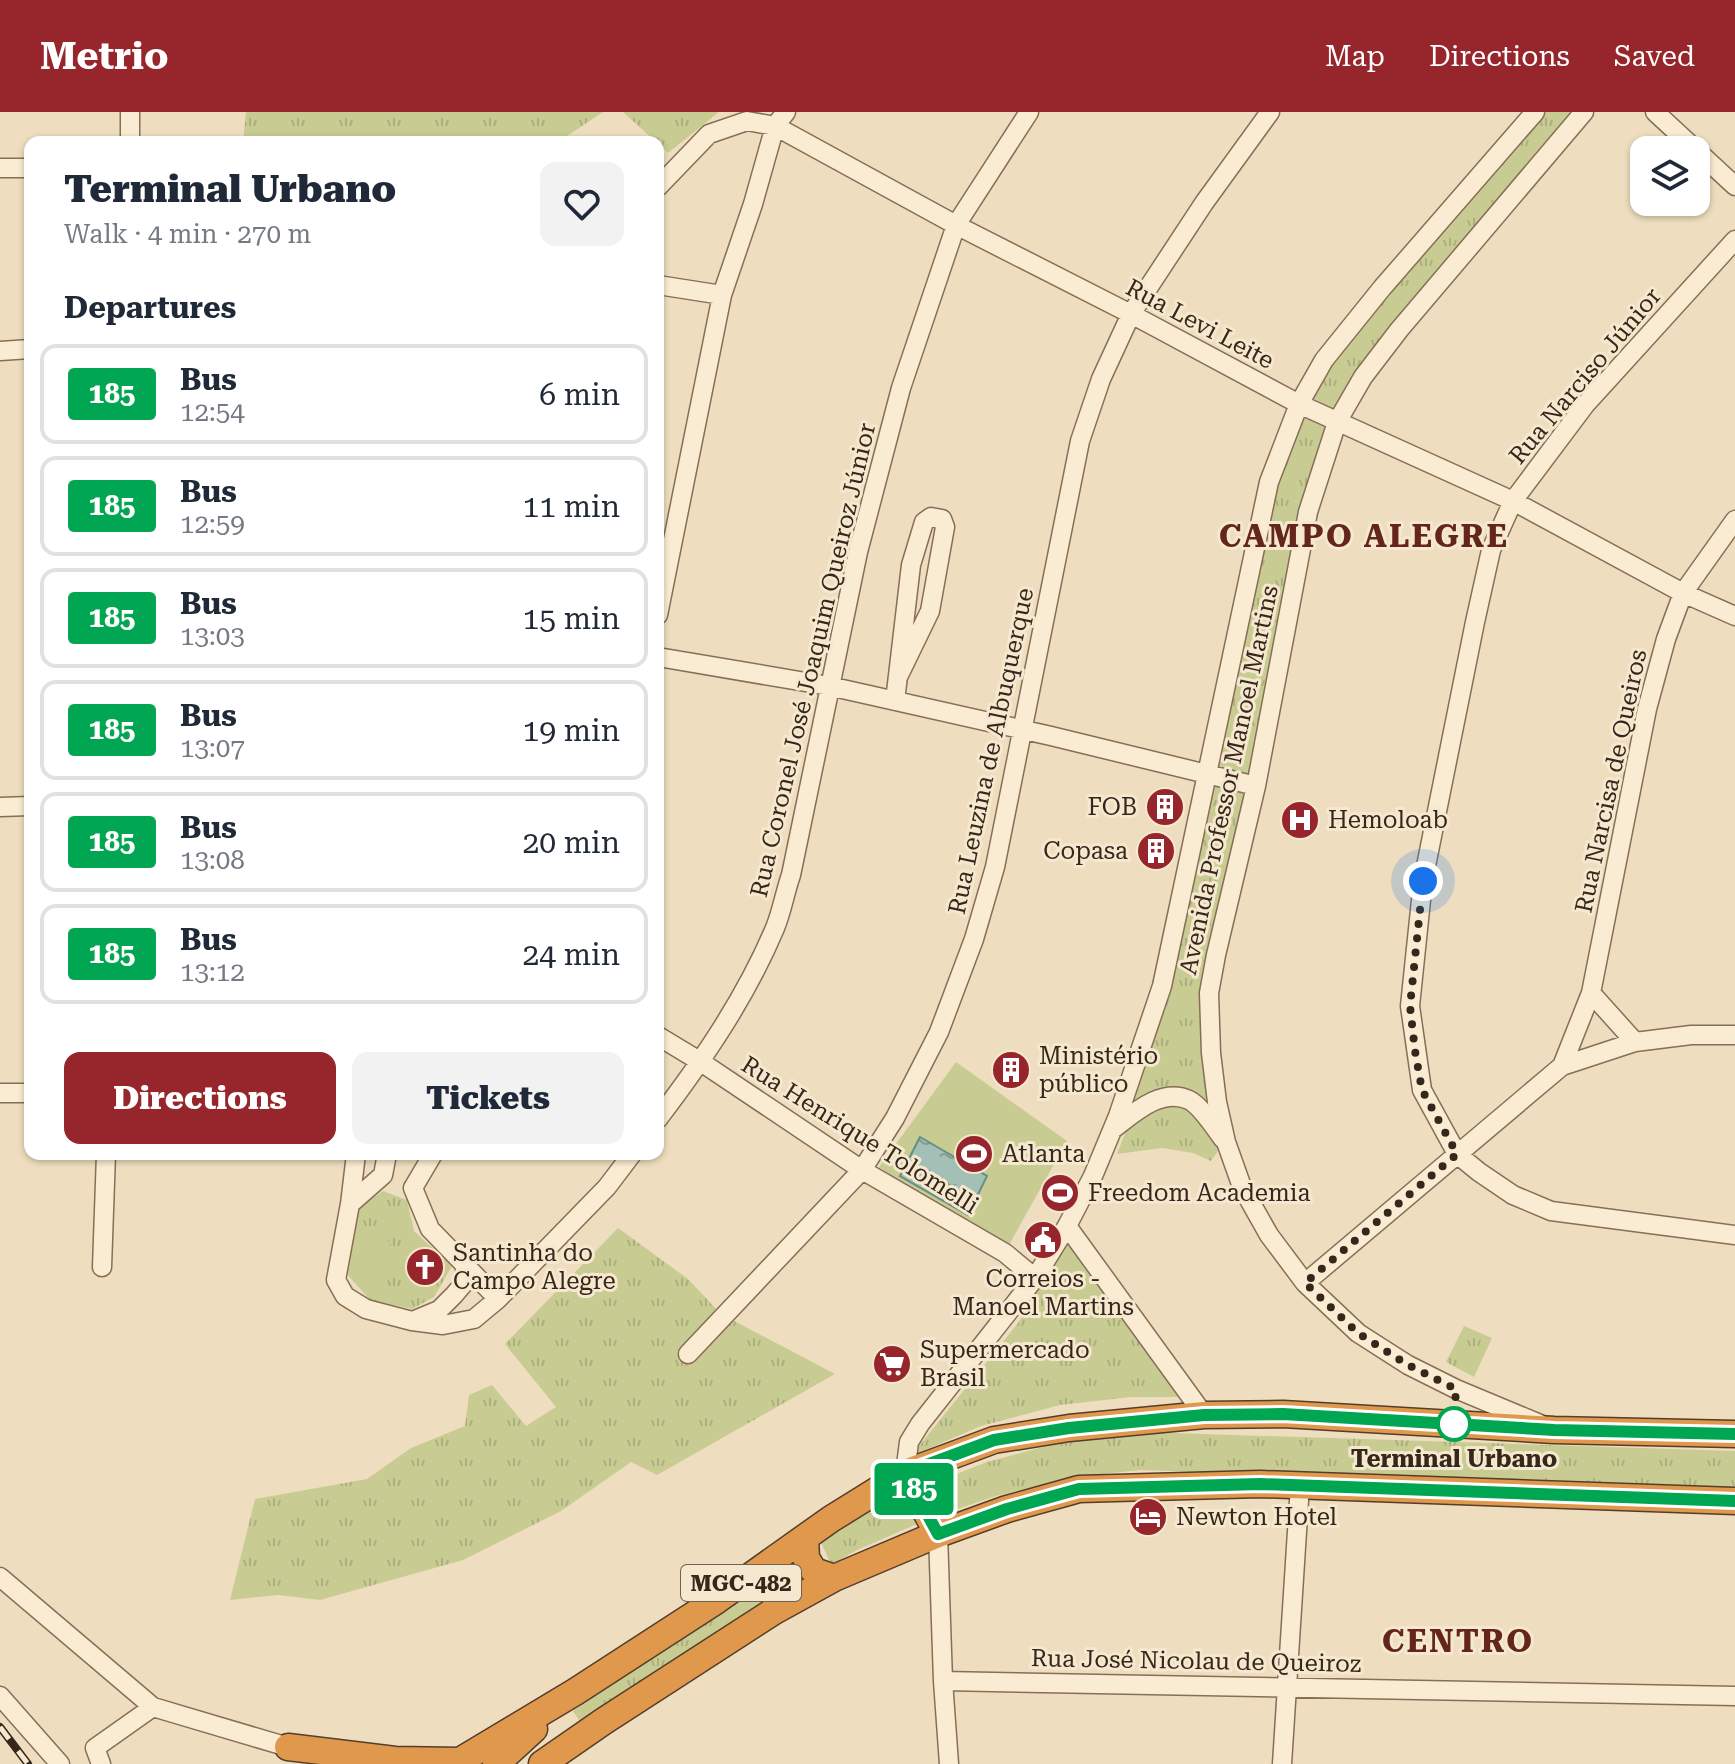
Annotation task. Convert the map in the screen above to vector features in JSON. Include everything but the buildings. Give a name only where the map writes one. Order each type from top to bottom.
[{"type":"highway","name":"MGC-482","points":[[496,1764],[575,1692],[717,1600],[831,1519],[905,1473],[994,1440],[1069,1428],[1204,1415],[1283,1414],[1554,1430],[1735,1434]]},
{"type":"highway","points":[[905,1473],[938,1534]]},
{"type":"highway","name":"MGC-482","points":[[542,1764],[774,1611],[834,1578],[938,1534],[1007,1509],[1079,1489],[1300,1485],[1735,1501]]},
{"type":"highway","points":[[805,1538],[806,1558],[814,1571],[834,1578]]},
{"type":"highway","points":[[750,1576],[768,1579],[775,1588],[774,1611]]},
{"type":"highway","points":[[288,1747],[395,1760],[460,1761],[575,1692]]},
{"type":"highway","points":[[519,1764],[574,1732],[604,1721]]},
{"type":"highway","points":[[288,1747],[365,1764]]},
{"type":"street","points":[[130,112],[130,136]]},
{"type":"street","name":"Rua Coronel José Joaquim Queiroz Júnior","points":[[664,1111],[701,1062],[747,984],[775,927],[791,875],[858,552],[901,388],[956,225],[1029,112]]},
{"type":"street","name":"Rua Leuzina de Albuquerque","points":[[688,1354],[862,1170],[895,1118],[939,1032],[974,939],[997,859],[1080,441],[1101,379],[1131,314],[1204,203],[1270,112]]},
{"type":"street","name":"Avenida Professor Manoel Martins","points":[[905,1473],[909,1442],[1035,1278],[1067,1226],[1113,1129],[1162,986],[1269,482],[1299,404],[1324,360],[1382,288],[1535,112]]},
{"type":"street","name":"Avenida Professor Manoel Martins","points":[[1554,1430],[1456,1389],[1408,1365],[1358,1333],[1305,1283],[1269,1235],[1242,1187],[1226,1142],[1211,1053],[1209,993],[1256,786],[1308,512],[1337,422],[1363,377],[1399,330],[1584,112]]},
{"type":"street","points":[[1655,112],[1735,186]]},
{"type":"street","points":[[664,585],[722,295],[781,119]]},
{"type":"street","name":"Rua Levi Leite","points":[[664,181],[709,134],[747,121],[781,119],[956,225],[1299,404],[1513,501],[1683,593],[1735,616]]},
{"type":"street","points":[[0,168],[24,168]]},
{"type":"street","name":"Rua Narciso Júnior","points":[[1735,240],[1585,405],[1513,501],[1491,550],[1423,881],[1410,1006],[1422,1090],[1457,1154],[1513,1195],[1551,1211],[1735,1235]]},
{"type":"street","points":[[664,286],[722,295]]},
{"type":"street","points":[[0,351],[24,349]]},
{"type":"street","points":[[895,701],[911,565],[924,522],[931,517],[942,519],[945,527],[930,611],[898,677]]},
{"type":"street","name":"Rua Narcisa de Queiros","points":[[1562,1066],[1591,993],[1647,709],[1666,639],[1683,593],[1735,520]]},
{"type":"street","points":[[664,658],[829,686],[1256,786]]},
{"type":"street","points":[[0,807],[24,806]]},
{"type":"street","points":[[1591,993],[1635,1042]]},
{"type":"street","points":[[1305,1283],[1562,1066],[1635,1042],[1691,1035],[1735,1035]]},
{"type":"street","name":"Rua Henrique Tolomelli","points":[[664,1040],[862,1170],[1005,1253],[1035,1278]]},
{"type":"street","points":[[0,1093],[24,1093]]},
{"type":"street","points":[[1113,1129],[1143,1106],[1173,1097],[1189,1100],[1226,1142]]},
{"type":"street","points":[[102,1267],[106,1160]]},
{"type":"street","points":[[355,1160],[336,1280],[345,1296],[366,1309],[443,1325],[474,1319],[498,1299],[607,1187],[627,1160]]},
{"type":"street","points":[[350,1204],[383,1175],[386,1160]]},
{"type":"street","points":[[413,1188],[429,1160]]},
{"type":"street","points":[[383,1175],[413,1188],[430,1229],[498,1299]]},
{"type":"street","points":[[1067,1226],[1204,1415]]},
{"type":"street","points":[[412,1321],[439,1310],[454,1295],[465,1282],[465,1267]]},
{"type":"street","points":[[1282,1764],[1300,1485]]},
{"type":"street","points":[[938,1534],[949,1764]]},
{"type":"street","points":[[0,1577],[153,1707],[288,1747]]},
{"type":"street","name":"Rua José Nicolau de Queiroz","points":[[943,1681],[1735,1696]]},
{"type":"street","points":[[0,1696],[60,1764]]},
{"type":"street","points":[[101,1764],[95,1748],[153,1707]]},
{"type":"green space","points":[[246,112],[603,112],[567,136],[244,136]]},
{"type":"green space","points":[[623,112],[719,112],[668,153],[664,149],[664,136],[649,136]]},
{"type":"green space","points":[[1539,112],[1575,112],[1341,413],[1312,398],[1358,323]]},
{"type":"green space","points":[[1306,413],[1331,427],[1300,506],[1250,778],[1211,770],[1274,494]]},
{"type":"green space","points":[[1211,782],[1252,790],[1212,955],[1216,1121],[1181,1087],[1119,1116]]},
{"type":"green space","name":"Atlanta","points":[[956,1062],[1067,1141],[1005,1252],[879,1167]]},
{"type":"green space","points":[[1190,1103],[1194,1117],[1215,1140],[1218,1151],[1211,1161],[1193,1153],[1162,1148],[1117,1154],[1129,1123],[1167,1107]]},
{"type":"green space","points":[[383,1191],[407,1200],[414,1231],[452,1266],[434,1297],[412,1309],[370,1300],[345,1272],[358,1208]]},
{"type":"green space","points":[[618,1228],[688,1279],[721,1314],[835,1374],[657,1475],[631,1462],[561,1511],[463,1560],[320,1600],[278,1595],[230,1600],[255,1499],[367,1479],[411,1448],[465,1426],[469,1395],[492,1385],[526,1426],[556,1407],[505,1344]]},
{"type":"green space","points":[[364,1237],[390,1241],[387,1288],[357,1277]]},
{"type":"green space","points":[[1067,1242],[1189,1397],[1131,1397],[1060,1405],[981,1426],[911,1456],[1018,1323]]},
{"type":"green space","points":[[1464,1326],[1492,1338],[1474,1377],[1446,1362]]},
{"type":"green space","points":[[1143,1432],[1735,1451],[1735,1489],[1140,1470],[1076,1477],[996,1496],[949,1512],[931,1484],[987,1462],[1073,1439]]},
{"type":"green space","points":[[904,1489],[924,1521],[857,1550],[831,1565],[821,1542],[844,1524]]},
{"type":"green space","points":[[754,1585],[765,1600],[581,1723],[573,1711]]},
{"type":"water","points":[[920,1137],[987,1176],[968,1215],[900,1176]]},
{"type":"railway","points":[[0,1727],[28,1764]]},
{"type":"bus line","name":"185","points":[[1735,1434],[1554,1430],[1283,1414],[1204,1415],[1069,1428],[994,1440],[905,1473],[938,1534],[1007,1509],[1079,1489],[1260,1484],[1735,1501]]},
{"type":"place","name":"FOB","points":[[1165,807]]},
{"type":"place","name":"Hemoloab","points":[[1300,820]]},
{"type":"place","name":"Copasa","points":[[1156,851]]},
{"type":"place","name":"Ministério público","points":[[1011,1070]]},
{"type":"place","name":"Atlanta","points":[[974,1154]]},
{"type":"place","name":"Freedom Academia","points":[[1060,1193]]},
{"type":"place","name":"Correios - Manoel Martins","points":[[1043,1240]]},
{"type":"place","name":"Santinha do Campo Alegre","points":[[425,1267]]},
{"type":"place","name":"Supermercado Brasil","points":[[892,1364]]},
{"type":"place","name":"Terminal Urbano","points":[[1454,1424]]},
{"type":"place","name":"Newton Hotel","points":[[1148,1517]]},
{"type":"district","name":"CAMPO ALEGRE","points":[[1364,536]]},
{"type":"district","name":"CENTRO","points":[[1458,1641]]},
{"type":"route","points":[[1423,881],[1410,1006],[1415,1051],[1422,1090],[1457,1154],[1305,1283],[1358,1333],[1408,1365],[1456,1389],[1454,1424]]}]
